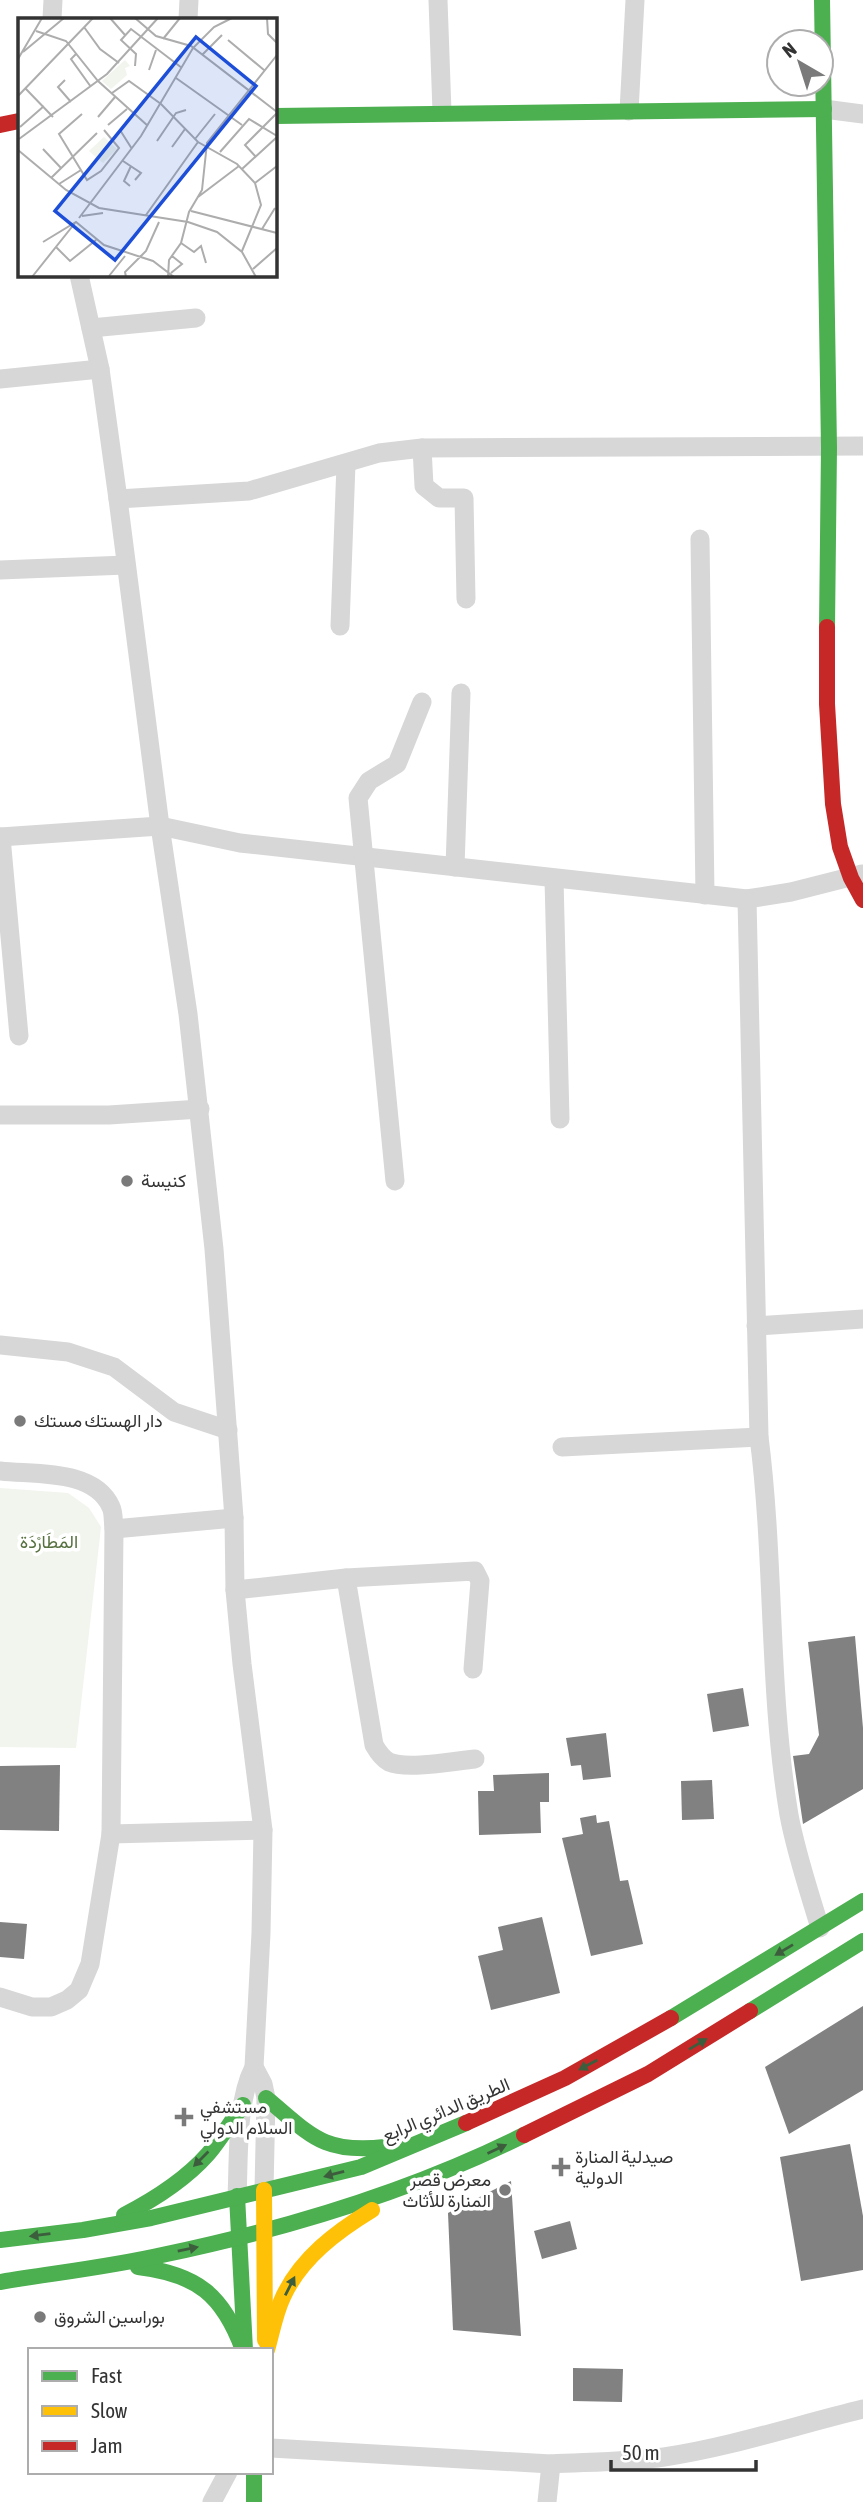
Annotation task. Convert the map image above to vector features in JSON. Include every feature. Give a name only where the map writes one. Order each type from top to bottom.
[{"type":"main road","points":[[822,0],[829,448],[825,546],[830,765],[840,847],[857,876],[863,900]]},
{"type":"main road","points":[[276,116],[824,109]]},
{"type":"main road","points":[[0,125],[18,121]]},
{"type":"main road","name":"الطريق الدائري الرابع","points":[[0,2240],[151,2218],[361,2166],[513,2104],[619,2049],[863,1901]]},
{"type":"main road","points":[[0,2282],[106,2265],[265,2232],[319,2216],[482,2156],[648,2074],[863,1941]]},
{"type":"main road","points":[[266,2098],[315,2139],[336,2149],[362,2151],[417,2144]]},
{"type":"main road","points":[[83,2230],[147,2204],[172,2187],[218,2143],[243,2105]]},
{"type":"main road","points":[[267,2348],[282,2299],[296,2274],[318,2248],[343,2227],[430,2176]]},
{"type":"main road","points":[[264,2190],[266,2348]]},
{"type":"main road","points":[[237,2196],[244,2348]]},
{"type":"main road","points":[[106,2265],[150,2268],[192,2279],[221,2305],[233,2323],[243,2348]]},
{"type":"main road","points":[[254,2474],[254,2502]]},
{"type":"street","points":[[52,18],[53,0]]},
{"type":"street","points":[[188,18],[190,0]]},
{"type":"street","points":[[438,0],[442,113]]},
{"type":"street","points":[[629,111],[635,0]]},
{"type":"street","points":[[824,109],[863,114]]},
{"type":"street","points":[[79,276],[100,369],[200,1110],[228,1430],[234,1518],[235,1590],[263,1830],[254,2067],[247,2081],[243,2105],[237,2196]]},
{"type":"street","points":[[91,328],[196,318]]},
{"type":"street","points":[[0,379],[100,369]]},
{"type":"street","points":[[118,499],[249,491],[379,453],[422,448],[863,446]]},
{"type":"street","points":[[422,448],[424,486],[439,498],[464,499],[466,599]]},
{"type":"street","points":[[340,625],[346,464]]},
{"type":"street","points":[[700,539],[705,895]]},
{"type":"street","points":[[0,570],[126,565]]},
{"type":"street","points":[[455,867],[461,693]]},
{"type":"street","points":[[395,1181],[358,798],[369,780],[397,764],[422,702]]},
{"type":"street","points":[[19,1035],[0,837],[160,826],[240,843],[747,899],[791,892],[857,876]]},
{"type":"street","points":[[554,879],[560,1119]]},
{"type":"street","points":[[747,899],[759,1437],[766,1493],[772,1645],[789,1816],[820,1928]]},
{"type":"street","points":[[0,1115],[109,1115],[200,1110]]},
{"type":"street","points":[[756,1325],[863,1320]]},
{"type":"street","points":[[0,1345],[68,1353],[114,1367],[174,1412],[228,1430]]},
{"type":"street","points":[[562,1447],[759,1437]]},
{"type":"street","points":[[0,1471],[78,1478],[98,1488],[112,1508],[114,1529],[111,1834],[90,1964],[79,1990],[67,2000],[51,2007],[32,2007],[0,1997]]},
{"type":"street","points":[[114,1529],[234,1518]]},
{"type":"street","points":[[235,1590],[346,1578],[475,1571],[480,1581],[473,1669]]},
{"type":"street","points":[[346,1578],[374,1745],[380,1755],[389,1762],[402,1765],[475,1759]]},
{"type":"street","points":[[111,1834],[263,1830]]},
{"type":"street","points":[[254,2067],[263,2084],[266,2098],[264,2190]]},
{"type":"street","points":[[273,2448],[551,2464],[663,2457],[730,2444],[863,2409]]},
{"type":"street","points":[[547,2502],[551,2464]]},
{"type":"street","points":[[212,2502],[227,2474]]},
{"type":"green space","name":"المَطَارْدَة","points":[[0,1488],[68,1493],[89,1508],[101,1527],[76,1748],[0,1747]]},
{"type":"building","points":[[855,1636],[863,1728],[863,1789],[803,1824],[793,1756],[809,1754],[819,1735],[808,1642]]},
{"type":"building","points":[[743,1688],[749,1726],[713,1732],[707,1694]]},
{"type":"building","points":[[606,1733],[611,1777],[583,1780],[581,1765],[571,1766],[566,1738]]},
{"type":"building","points":[[60,1765],[59,1831],[0,1830],[0,1766]]},
{"type":"building","points":[[549,1773],[549,1802],[540,1802],[541,1833],[479,1835],[478,1791],[494,1791],[493,1775]]},
{"type":"building","points":[[712,1780],[714,1819],[682,1820],[681,1781]]},
{"type":"building","points":[[596,1815],[597,1823],[609,1821],[620,1881],[628,1880],[643,1944],[591,1956],[562,1838],[583,1834],[580,1818]]},
{"type":"building","points":[[542,1917],[560,1993],[491,2010],[478,1956],[503,1950],[498,1927]]},
{"type":"building","points":[[0,1922],[27,1924],[24,1959],[0,1957]]},
{"type":"building","points":[[863,2006],[863,2090],[789,2134],[765,2067]]},
{"type":"building","points":[[850,2144],[863,2216],[863,2270],[801,2281],[780,2157]]},
{"type":"building","points":[[511,2181],[521,2336],[453,2330],[448,2213]]},
{"type":"building","points":[[570,2221],[577,2249],[542,2259],[534,2231]]},
{"type":"building","points":[[573,2368],[623,2369],[622,2402],[573,2401]]},
{"type":"traffic: fast","points":[[822,0],[829,448],[827,627]]},
{"type":"traffic: fast","points":[[276,116],[824,109]]},
{"type":"traffic: fast","points":[[671,2018],[863,1901]]},
{"type":"traffic: fast","points":[[750,2011],[863,1941]]},
{"type":"traffic: fast","points":[[266,2098],[319,2139],[346,2148],[385,2147]]},
{"type":"traffic: fast","points":[[124,2215],[158,2196],[190,2172],[213,2148],[243,2105]]},
{"type":"traffic: fast","points":[[0,2240],[151,2218],[361,2167],[466,2123]]},
{"type":"traffic: fast","points":[[0,2282],[142,2259],[301,2221],[437,2174],[524,2135]]},
{"type":"traffic: fast","points":[[237,2196],[245,2348]]},
{"type":"traffic: fast","points":[[138,2267],[176,2275],[205,2290],[217,2301],[226,2315],[242,2348]]},
{"type":"traffic: fast","points":[[254,2474],[254,2502]]},
{"type":"traffic: slow","points":[[264,2190],[265,2340]]},
{"type":"traffic: slow","points":[[268,2348],[280,2303],[299,2270],[345,2227],[372,2210]]},
{"type":"traffic: jam","points":[[0,125],[18,121]]},
{"type":"traffic: jam","points":[[827,627],[827,704],[833,804],[840,847],[851,878],[863,900]]},
{"type":"traffic: jam","points":[[524,2135],[648,2074],[750,2011]]},
{"type":"traffic: jam","points":[[466,2123],[565,2078],[671,2018]]},
{"type":"place","name":"كنيسة","points":[[127,1181]]},
{"type":"place","name":"دار الهستك مستك","points":[[20,1421]]},
{"type":"place","name":"مستشفي السلام الدولي","points":[[184,2117]]},
{"type":"place","name":"صيدلية المنارة الدولية","points":[[561,2167]]},
{"type":"place","name":"معرض قصر المنارة للأثاث","points":[[505,2190]]},
{"type":"place","name":"بوراسين الشروق","points":[[40,2317]]}]
